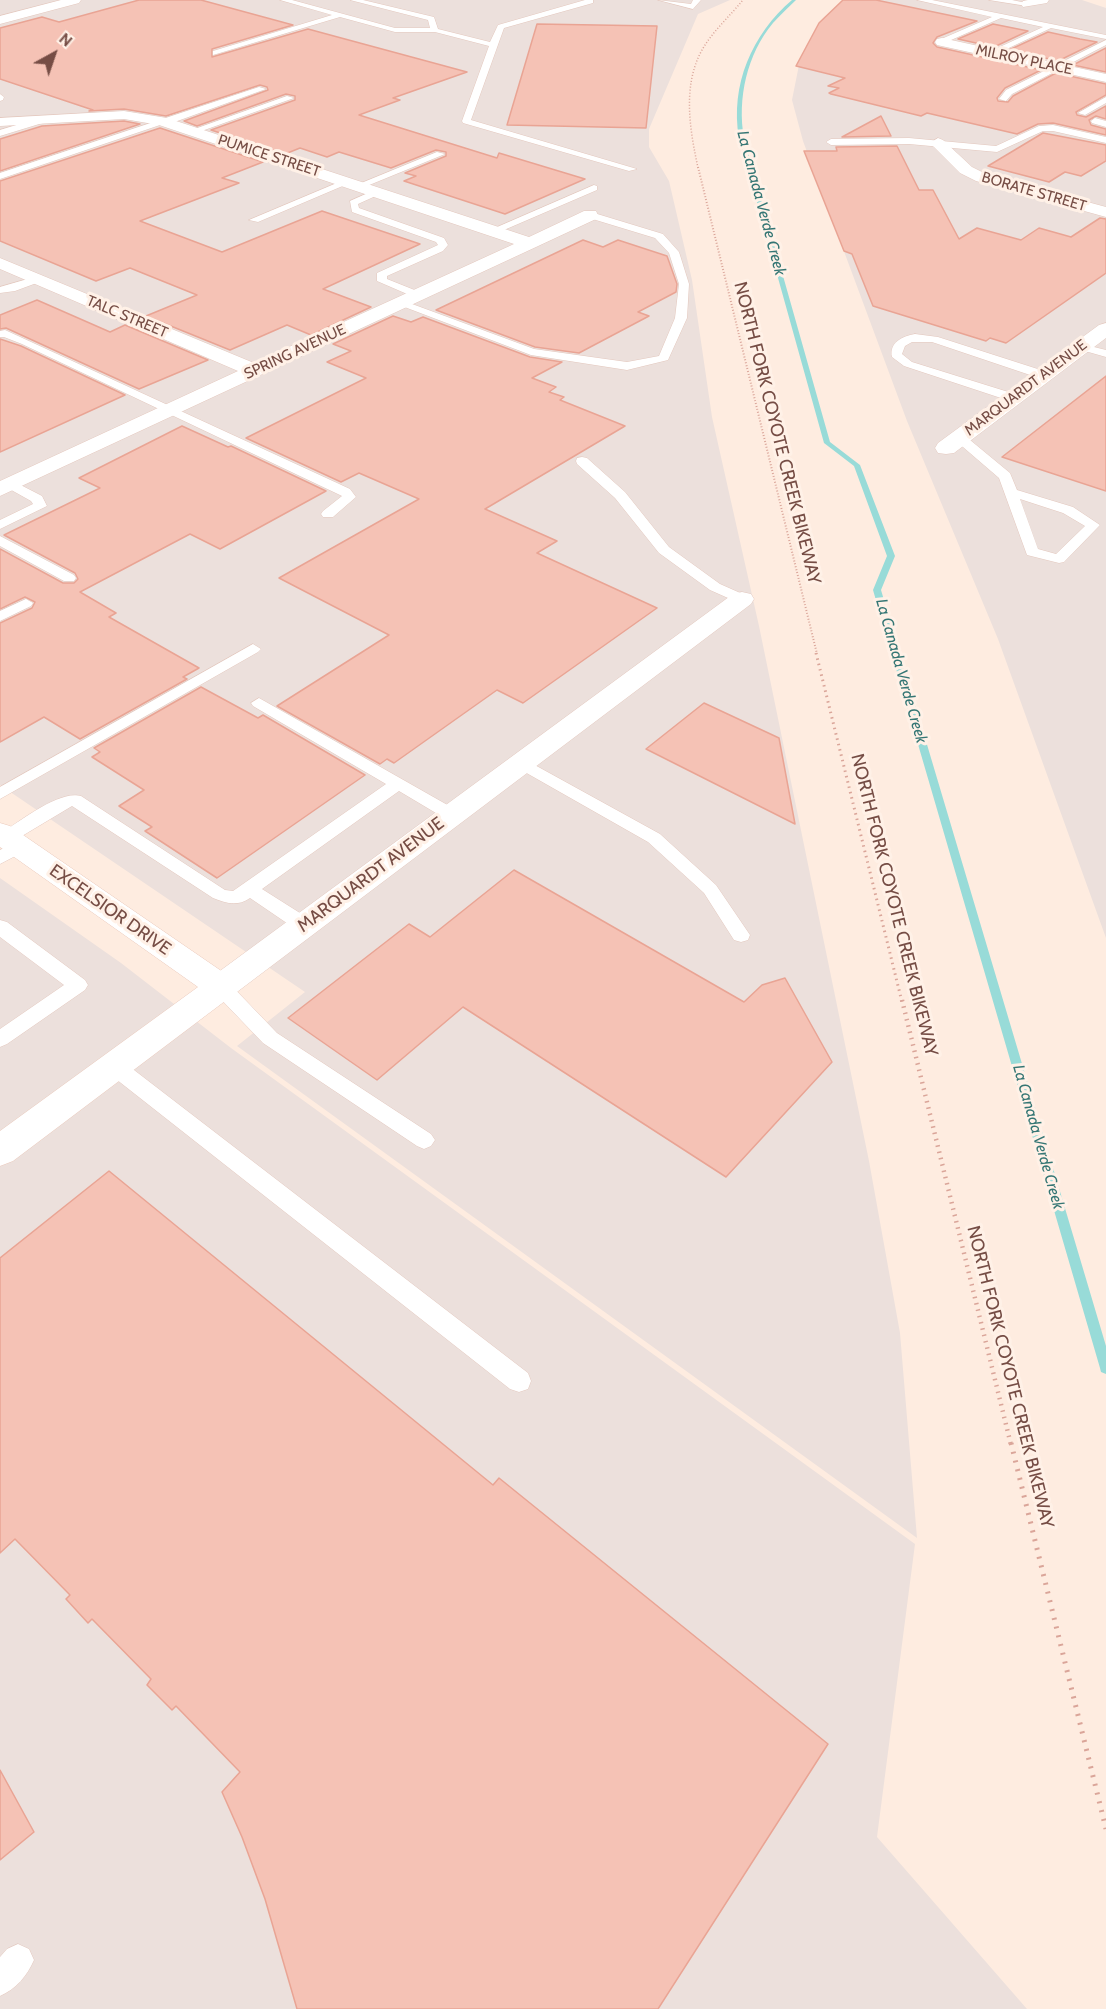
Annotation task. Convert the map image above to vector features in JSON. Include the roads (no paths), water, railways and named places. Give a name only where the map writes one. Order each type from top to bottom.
[{"type":"street","points":[[0,20],[75,0]]},
{"type":"street","points":[[1027,3],[1043,0]]},
{"type":"street","name":"MILROY PLACE","points":[[942,42],[1106,78]]},
{"type":"street","name":"PUMICE STREET","points":[[0,122],[124,115],[164,122],[530,243]]},
{"type":"street","name":"BORATE STREET","points":[[938,142],[966,170],[982,178],[1106,212]]},
{"type":"street","name":"SPRING AVENUE","points":[[5,487],[590,215]]},
{"type":"street","name":"TALC STREET","points":[[0,263],[255,371]]},
{"type":"street","name":"MARQUARDT AVENUE","points":[[953,443],[1106,329]]},
{"type":"street","name":"MARQUARDT AVENUE","points":[[0,1151],[742,599]]},
{"type":"street","name":"EXCELSIOR DRIVE","points":[[6,844],[221,987]]},
{"type":"lane","points":[[284,0],[395,30],[435,30],[493,45]]},
{"type":"lane","points":[[354,0],[431,19],[435,30]]},
{"type":"lane","points":[[662,0],[693,7],[696,0]]},
{"type":"lane","points":[[921,0],[1106,37]]},
{"type":"lane","points":[[993,0],[1027,3]]},
{"type":"lane","points":[[590,1],[501,27],[466,121],[632,169]]},
{"type":"lane","points":[[216,53],[340,15]]},
{"type":"lane","points":[[942,42],[1000,16]]},
{"type":"lane","points":[[994,54],[1050,26]]},
{"type":"lane","points":[[1003,99],[1009,92],[1106,42]]},
{"type":"lane","points":[[0,176],[262,89]]},
{"type":"lane","points":[[193,131],[290,98]]},
{"type":"lane","points":[[1082,113],[1106,100]]},
{"type":"lane","points":[[0,133],[46,119]]},
{"type":"lane","points":[[1095,121],[1106,124]]},
{"type":"lane","points":[[831,142],[938,142],[997,149],[1042,128],[1053,128],[1106,140]]},
{"type":"lane","points":[[254,220],[440,154]]},
{"type":"lane","points":[[493,231],[594,188]]},
{"type":"lane","points":[[377,192],[353,203],[355,210],[431,236],[440,240],[443,245],[439,249],[381,275],[382,281],[409,299],[531,352],[627,366],[664,358],[681,318],[684,284],[674,252],[659,236],[590,215]]},
{"type":"lane","points":[[0,290],[11,289],[38,279]]},
{"type":"lane","points":[[0,334],[5,333],[26,342],[345,492],[349,497],[328,514]]},
{"type":"lane","points":[[1014,398],[908,364],[896,355],[897,346],[904,340],[934,339],[1043,375]]},
{"type":"lane","points":[[1082,346],[1106,354]]},
{"type":"lane","points":[[953,443],[1005,476],[1010,492],[1032,552],[1059,559],[1093,525],[1068,510],[1010,492]]},
{"type":"lane","points":[[582,461],[620,495],[664,550],[715,587],[742,599]]},
{"type":"lane","points":[[0,525],[40,506],[36,499],[5,487]]},
{"type":"lane","points":[[0,540],[69,578]]},
{"type":"lane","points":[[0,617],[26,603]]},
{"type":"lane","points":[[0,794],[253,649]]},
{"type":"lane","points":[[259,703],[452,815]]},
{"type":"lane","points":[[522,763],[654,838],[710,889],[741,935]]},
{"type":"lane","points":[[6,844],[64,802],[75,800],[219,894],[230,898],[238,897],[398,784]]},
{"type":"lane","points":[[250,889],[304,924]]},
{"type":"lane","points":[[0,927],[78,985],[0,1039]]},
{"type":"lane","points":[[221,987],[270,1038],[424,1140]]},
{"type":"lane","points":[[114,1066],[519,1381]]},
{"type":"waterway","name":"La Canada Verde Creek","points":[[794,0],[770,24],[752,53],[742,86],[739,120],[741,138],[827,443],[857,465],[891,556],[877,590],[1106,1368]]}]
